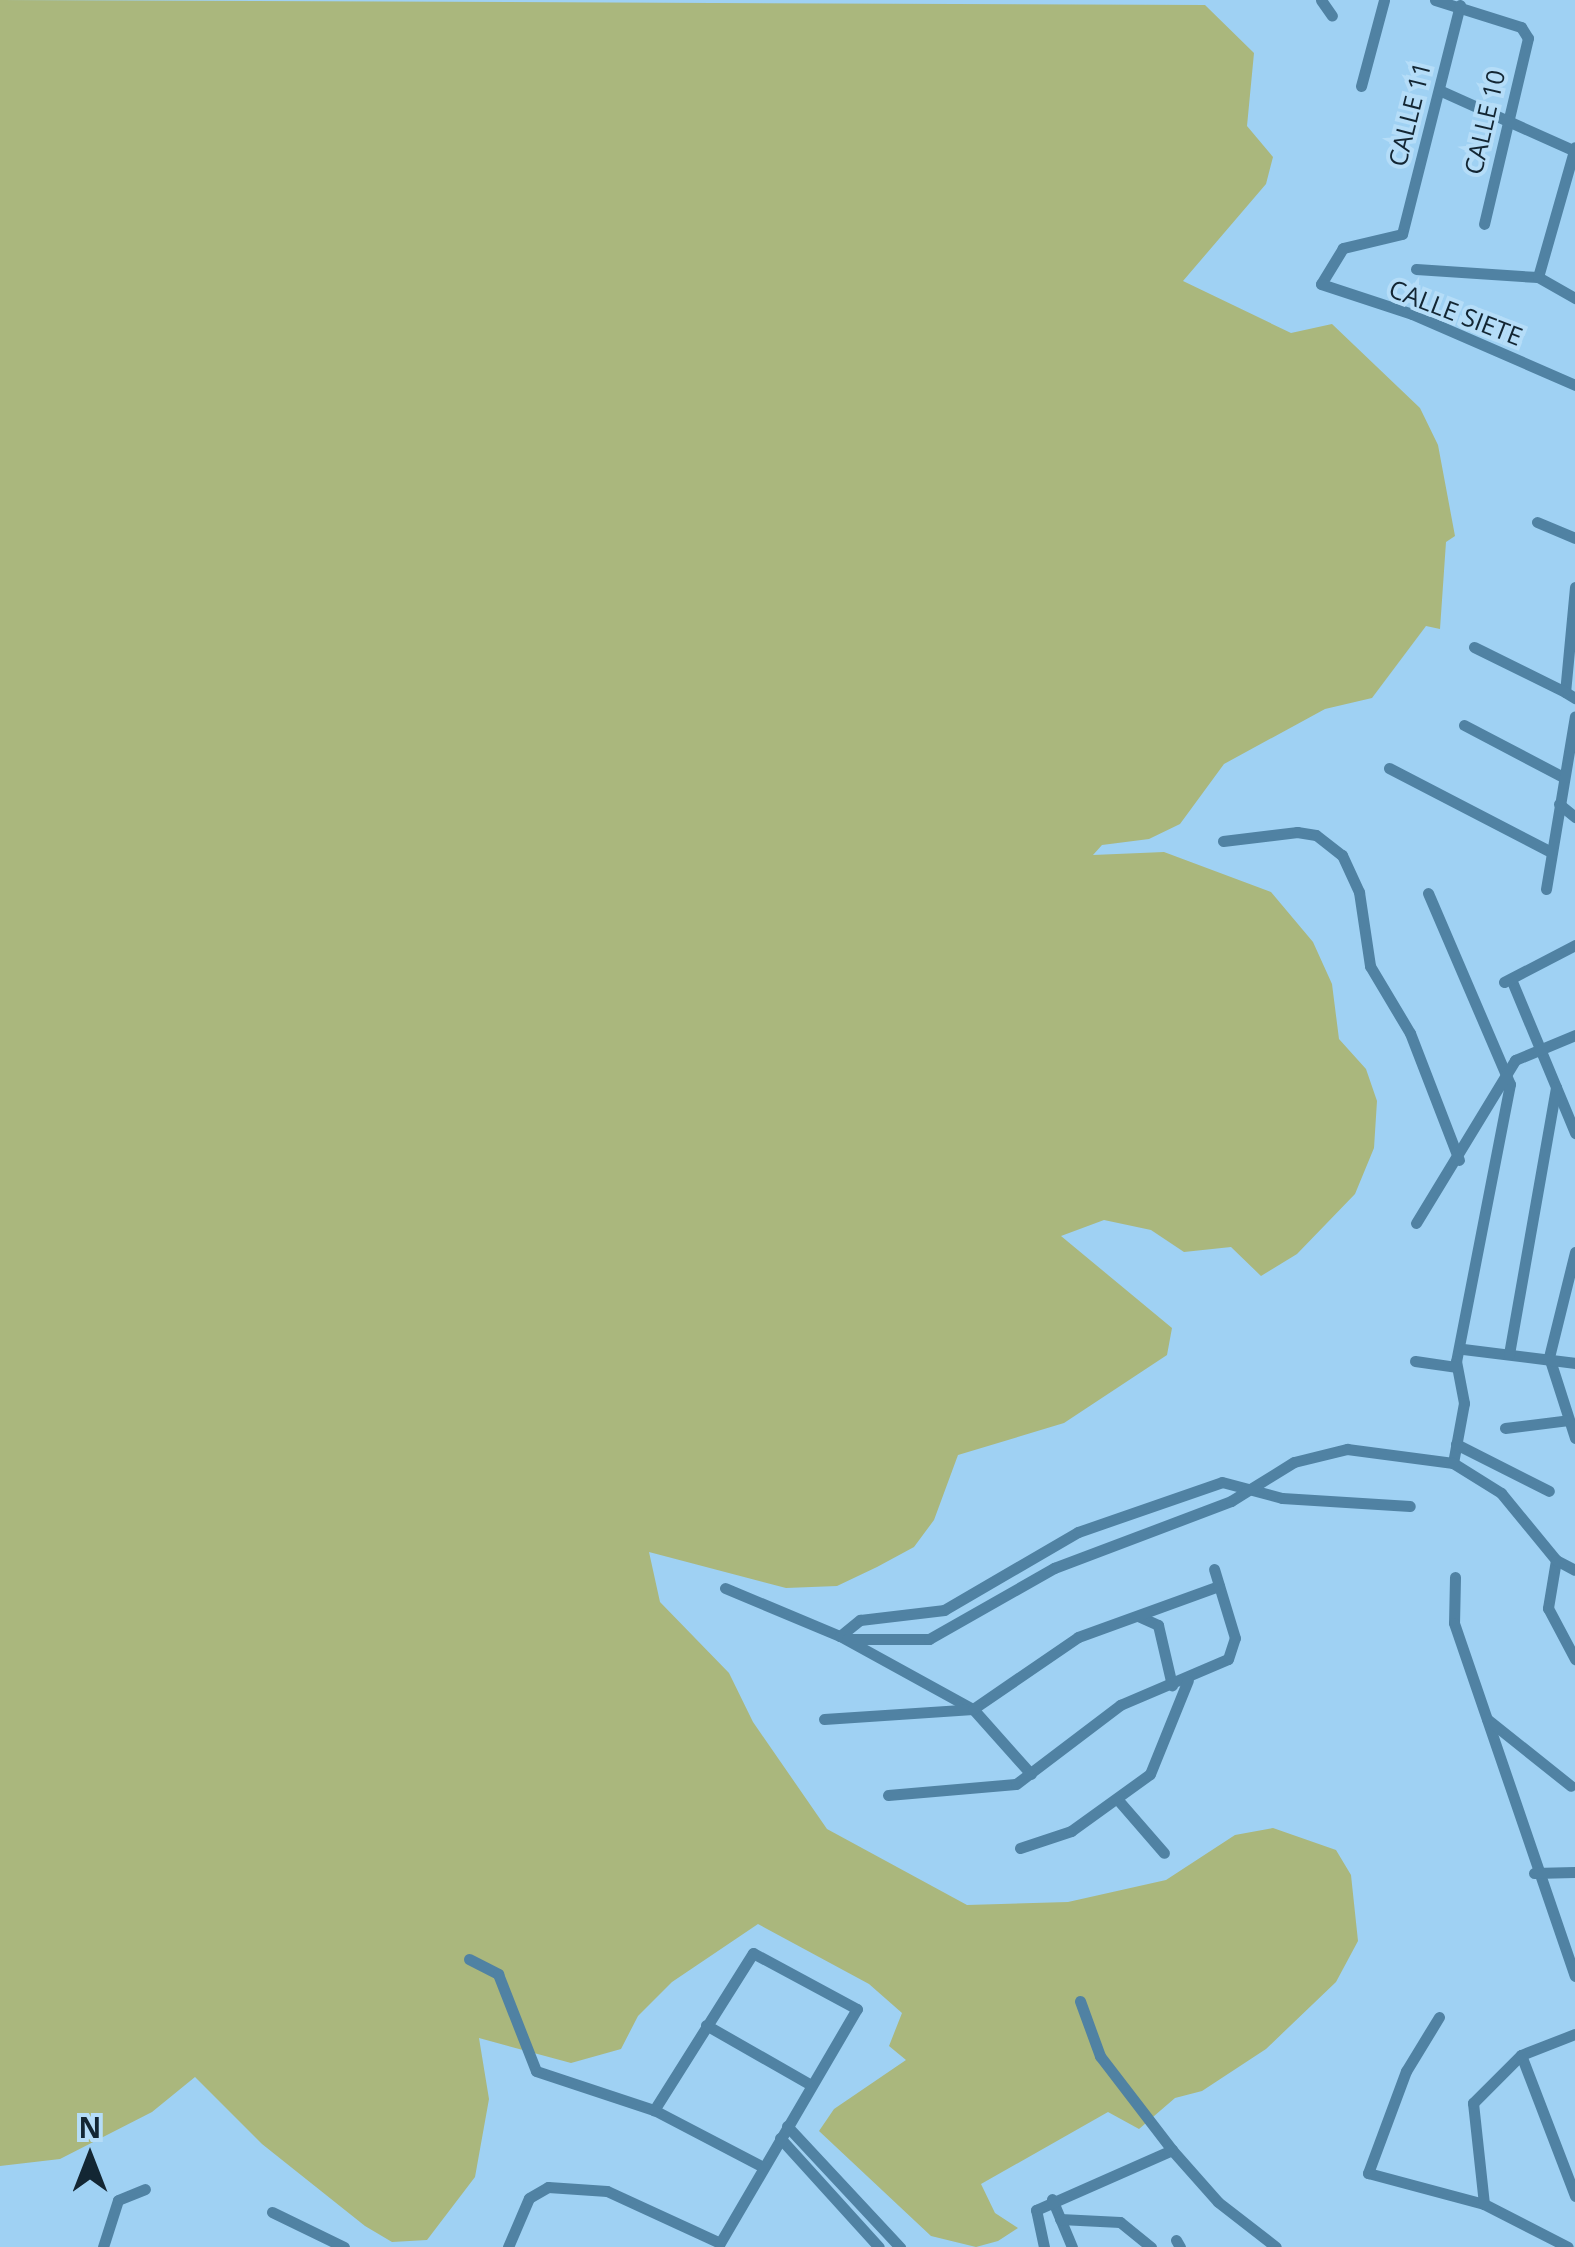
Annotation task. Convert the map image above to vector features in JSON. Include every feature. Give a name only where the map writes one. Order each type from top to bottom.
[{"type":"street","points":[[1321,0],[1332,16]]},
{"type":"street","points":[[1361,86],[1384,0]]},
{"type":"street","points":[[1435,0],[1460,5]]},
{"type":"street","name":"CALLE 10","points":[[1460,5],[1526,32],[1484,224]]},
{"type":"street","name":"CALLE 11","points":[[1321,284],[1343,248],[1402,234],[1460,5]]},
{"type":"street","points":[[1438,90],[1575,149],[1538,277]]},
{"type":"street","points":[[1416,269],[1538,277],[1575,298]]},
{"type":"street","name":"CALLE SIETE","points":[[1321,284],[1412,314],[1575,385]]},
{"type":"street","points":[[1537,522],[1575,538]]},
{"type":"street","points":[[1474,647],[1570,695],[1575,586]]},
{"type":"street","points":[[1546,889],[1561,776],[1575,716]]},
{"type":"street","points":[[1464,725],[1561,776]]},
{"type":"street","points":[[1389,768],[1552,852]]},
{"type":"street","points":[[1559,804],[1575,817]]},
{"type":"street","points":[[1223,840],[1297,832],[1316,836],[1342,855],[1358,892],[1370,966],[1410,1033],[1459,1160]]},
{"type":"street","points":[[1428,892],[1508,1069],[1463,1349],[1456,1367],[1464,1403],[1453,1464]]},
{"type":"street","points":[[1573,946],[1507,981],[1544,1051],[1574,1125]]},
{"type":"street","points":[[1416,1222],[1459,1160],[1508,1069],[1521,1054],[1544,1051],[1575,1035]]},
{"type":"street","points":[[1509,1354],[1556,1086]]},
{"type":"street","points":[[1575,1252],[1550,1357],[1575,1438]]},
{"type":"street","points":[[1463,1349],[1575,1362]]},
{"type":"street","points":[[1415,1361],[1456,1367]]},
{"type":"street","points":[[1505,1428],[1569,1420]]},
{"type":"street","points":[[1456,1444],[1548,1492]]},
{"type":"street","points":[[844,1638],[929,1639],[1054,1568],[1347,1448],[1453,1464],[1501,1492],[1556,1560],[1575,1570]]},
{"type":"street","points":[[844,1638],[860,1620],[944,1610],[1078,1532],[1222,1482],[1257,1484],[1282,1498],[1410,1506]]},
{"type":"street","points":[[1121,1518],[1130,1538]]},
{"type":"street","points":[[1556,1560],[1548,1608],[1575,1659]]},
{"type":"street","points":[[888,1795],[1003,1787],[1031,1774],[1120,1705],[1188,1680],[1228,1659],[1235,1638],[1214,1569]]},
{"type":"street","points":[[1455,1577],[1452,1615],[1534,1873],[1570,1955],[1575,1976]]},
{"type":"street","points":[[824,1720],[973,1709],[1078,1636],[1219,1586]]},
{"type":"street","points":[[725,1588],[844,1638],[973,1709],[1031,1774]]},
{"type":"street","points":[[1134,1615],[1158,1625],[1172,1685]]},
{"type":"street","points":[[1020,1848],[1070,1831],[1150,1774],[1188,1680]]},
{"type":"street","points":[[1487,1719],[1570,1786]]},
{"type":"street","points":[[1118,1800],[1164,1853]]},
{"type":"street","points":[[1534,1873],[1575,1872]]},
{"type":"street","points":[[508,2247],[530,2198],[548,2187],[608,2192],[720,2243],[857,2009],[753,1952],[654,2110]]},
{"type":"street","points":[[469,1959],[498,1974],[536,2071],[654,2110],[762,2167]]},
{"type":"street","points":[[1080,2001],[1088,2036],[1172,2150],[1218,2202],[1276,2247]]},
{"type":"street","points":[[1439,2017],[1406,2071],[1368,2173],[1484,2204],[1568,2247]]},
{"type":"street","points":[[706,2025],[811,2085]]},
{"type":"street","points":[[1484,2204],[1474,2102],[1521,2054],[1575,2034]]},
{"type":"street","points":[[1521,2054],[1575,2196]]},
{"type":"street","points":[[786,2126],[900,2247]]},
{"type":"street","points":[[780,2138],[879,2247]]},
{"type":"street","points":[[1044,2247],[1036,2210],[1052,2199],[1172,2150]]},
{"type":"street","points":[[103,2247],[118,2200],[145,2189]]},
{"type":"street","points":[[1052,2199],[1072,2247]]},
{"type":"street","points":[[272,2212],[344,2247]]},
{"type":"street","points":[[1060,2219],[1120,2222],[1151,2247]]},
{"type":"green space","points":[[0,0],[1205,5],[1254,53],[1247,126],[1273,157],[1266,184],[1183,281],[1291,333],[1332,324],[1420,408],[1438,445],[1455,536],[1446,542],[1440,629],[1426,626],[1372,698],[1325,709],[1224,764],[1180,824],[1149,839],[1102,845],[1093,855],[1164,852],[1271,892],[1313,942],[1332,984],[1339,1039],[1366,1069],[1377,1101],[1374,1148],[1355,1194],[1297,1254],[1261,1276],[1231,1247],[1184,1252],[1151,1230],[1104,1220],[1061,1236],[1172,1328],[1167,1355],[1064,1423],[958,1455],[934,1520],[914,1547],[877,1567],[837,1586],[786,1588],[649,1552],[660,1602],[729,1673],[753,1722],[827,1829],[967,1905],[1068,1902],[1166,1880],[1235,1835],[1273,1828],[1336,1850],[1351,1875],[1358,1941],[1336,1982],[1266,2049],[1202,2091],[1175,2098],[1139,2129],[1108,2112],[981,2184],[995,2213],[1018,2228],[998,2241],[976,2247],[931,2236],[819,2131],[834,2109],[906,2060],[889,2046],[902,2013],[869,1984],[758,1924],[672,1982],[638,2016],[621,2049],[571,2063],[479,2038],[489,2099],[475,2177],[427,2240],[392,2242],[365,2226],[262,2144],[195,2077],[152,2112],[60,2159],[0,2166]]}]
